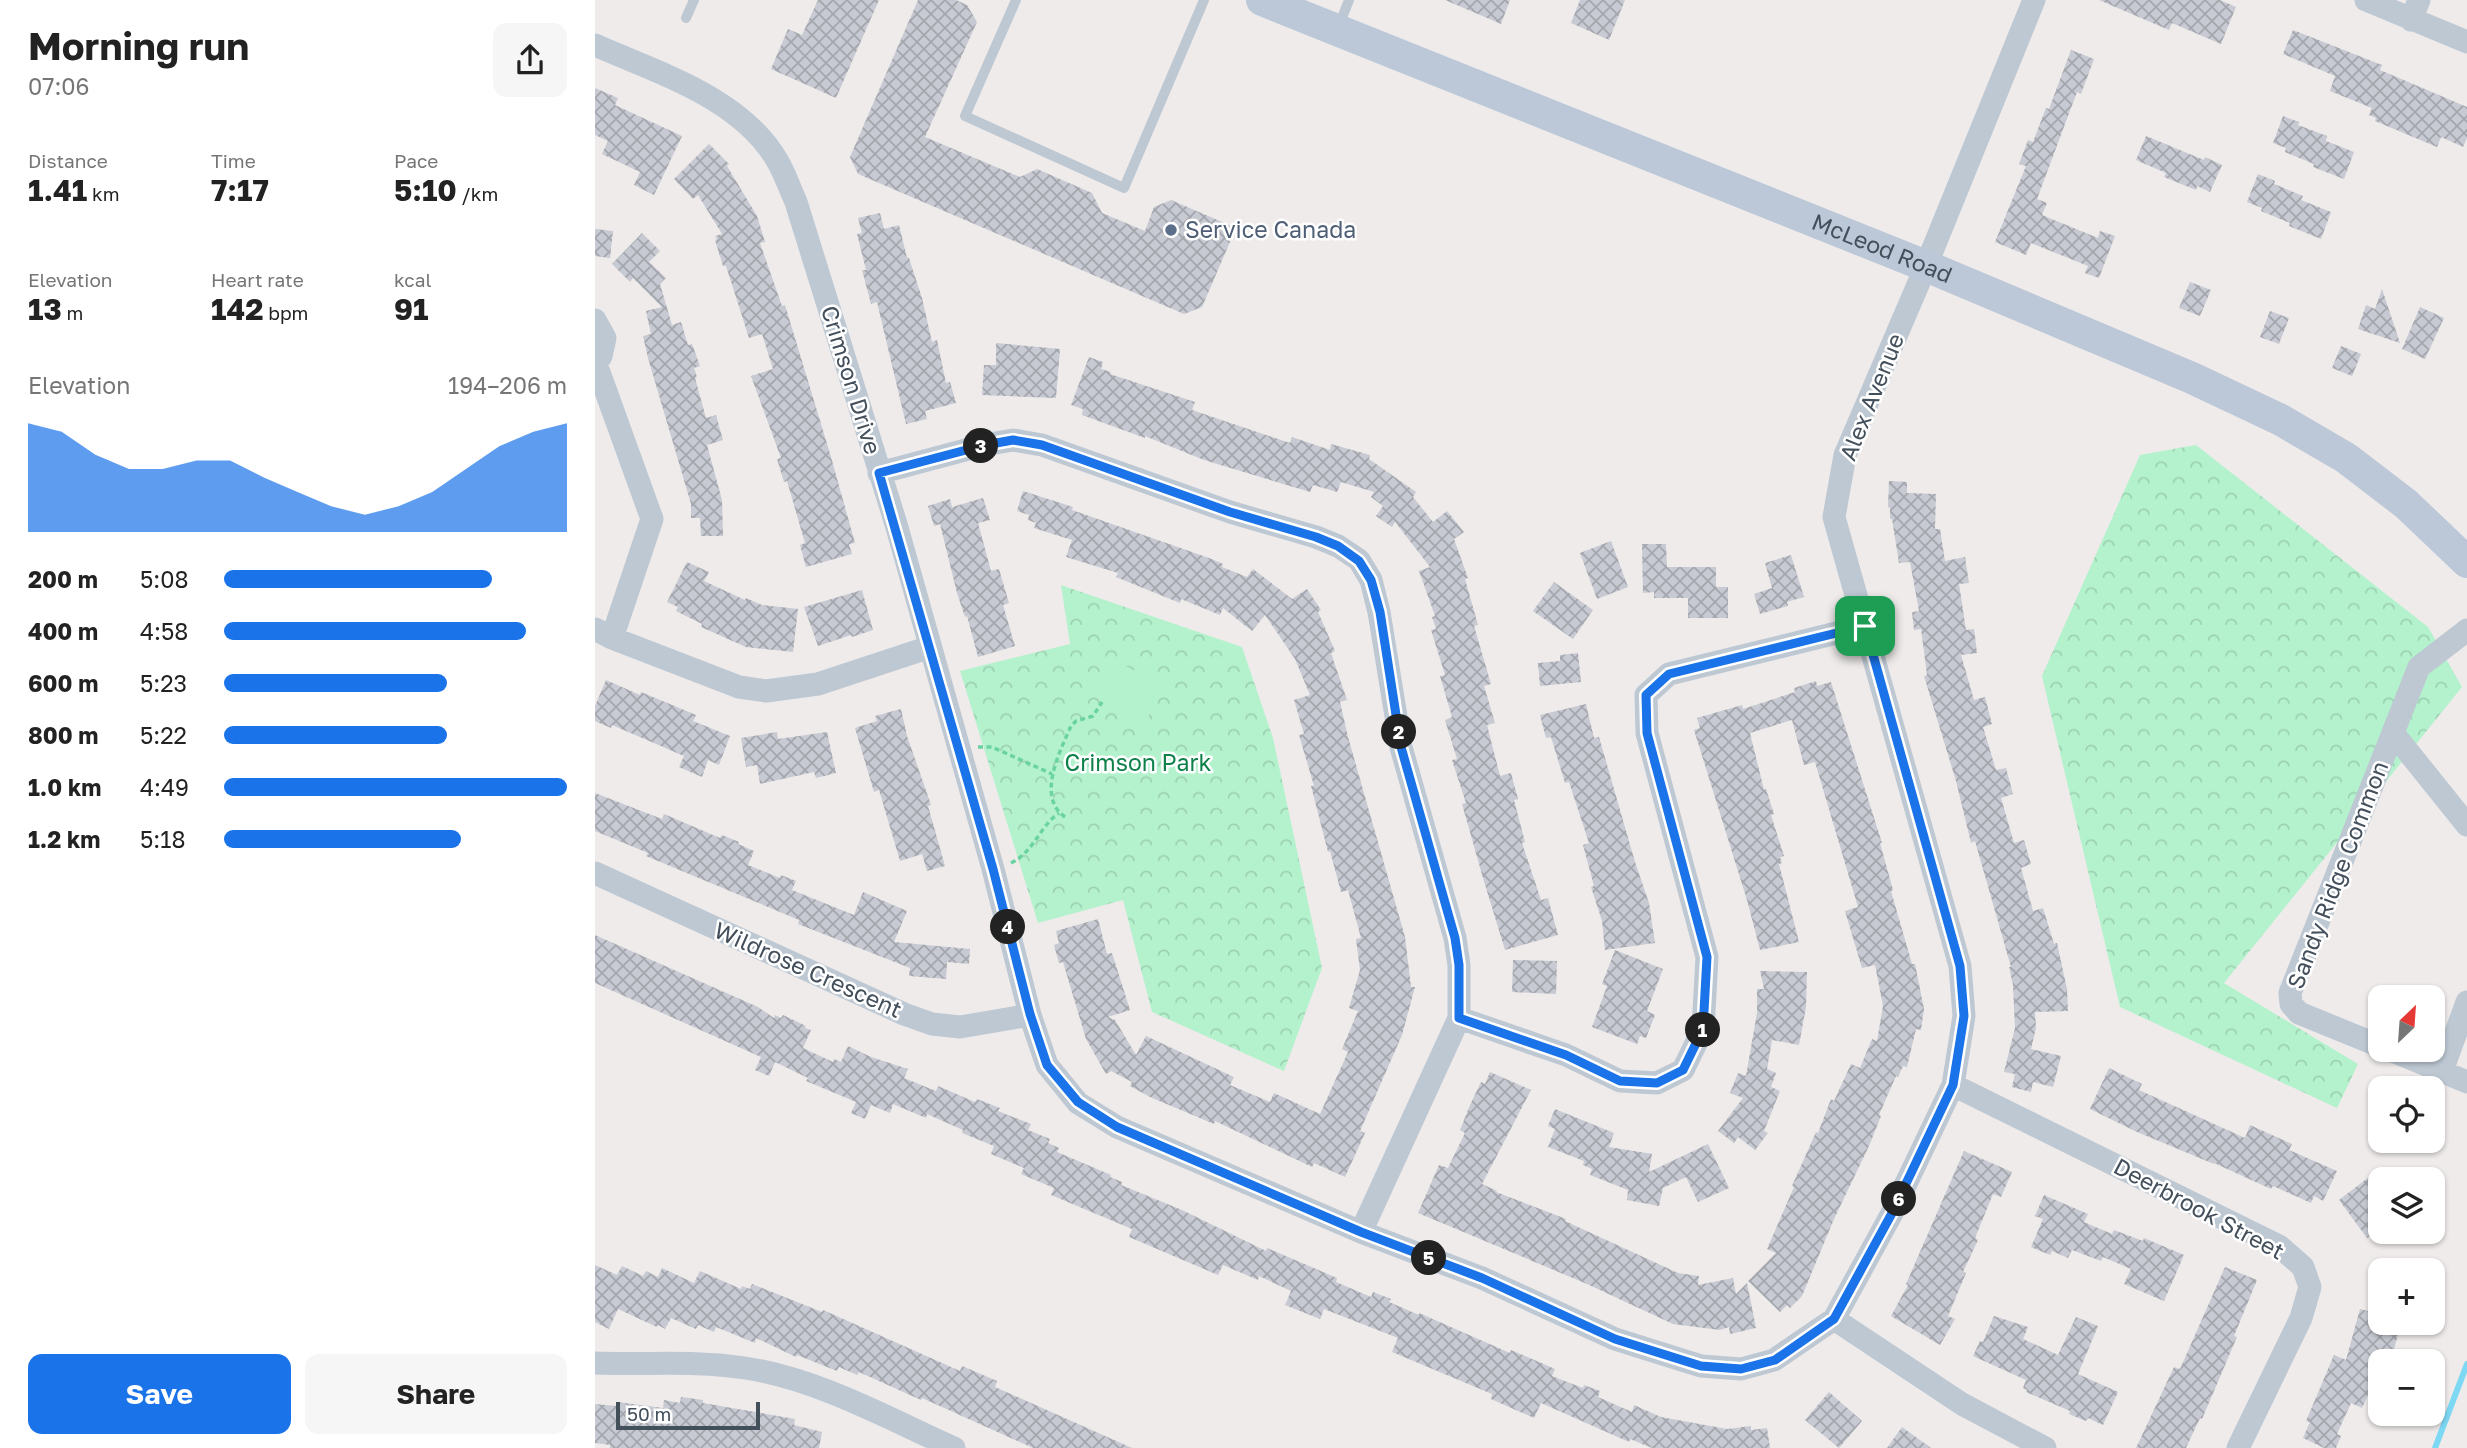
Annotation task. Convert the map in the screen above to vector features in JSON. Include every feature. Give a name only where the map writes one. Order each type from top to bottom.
[{"type":"main road","name":"McLeod Road","points":[[1262,0],[1926,266],[2192,378],[2281,420],[2346,458],[2406,504],[2467,562]]},
{"type":"street","name":"Alex Avenue","points":[[1834,1319],[1891,1215],[1953,1085],[1964,1016],[1960,966],[1834,517],[1845,455],[1926,266],[2034,0]]},
{"type":"street","points":[[2366,0],[2415,10],[2467,42]]},
{"type":"street","name":"Crimson Drive","points":[[595,45],[718,101],[743,119],[777,160],[796,202],[879,473],[993,869],[1030,1014],[1047,1065],[1078,1102],[1117,1127],[1361,1232],[1482,1278],[1615,1339],[1701,1366],[1741,1369],[1775,1360],[1834,1319]]},
{"type":"street","points":[[595,320],[605,338],[601,356],[595,364],[652,519],[604,633],[739,687],[766,691],[818,684],[930,646]]},
{"type":"street","points":[[879,473],[1013,440],[1042,445],[1230,512],[1316,537],[1338,546],[1359,561],[1371,580],[1380,612],[1401,747],[1455,938],[1459,965],[1459,1018],[1361,1232]]},
{"type":"street","points":[[1459,1018],[1566,1055],[1620,1081],[1657,1083],[1683,1070],[1703,1029],[1707,957],[1647,733],[1646,695],[1669,674],[1865,626]]},
{"type":"street","name":"Sandy Ridge Common","points":[[2368,1041],[2299,1013],[2291,1004],[2290,993],[2419,667],[2467,630]]},
{"type":"street","name":"Sandy Ridge Common","points":[[2393,733],[2467,825]]},
{"type":"street","name":"Wildrose Crescent","points":[[595,873],[904,1014],[932,1024],[960,1027],[1030,1014]]},
{"type":"street","points":[[2442,1071],[2467,1002]]},
{"type":"street","points":[[2420,1062],[2467,1082]]},
{"type":"street","name":"Deerbrook Street","points":[[1953,1085],[2279,1246],[2303,1268],[2310,1287],[2301,1318],[2238,1448]]},
{"type":"street","points":[[1834,1319],[1962,1404],[2045,1448]]},
{"type":"street","points":[[595,1363],[698,1363],[767,1372],[827,1391],[954,1448]]},
{"type":"lane","points":[[686,18],[694,0]]},
{"type":"lane","points":[[1016,0],[965,117],[1124,188],[1204,0]]},
{"type":"lane","points":[[1337,30],[1349,0]]},
{"type":"path","points":[[1065,817],[1059,813],[1051,786],[1052,774],[1071,726],[1076,721],[1093,716],[1102,702]]},
{"type":"path","points":[[958,746],[992,747],[1052,774]]},
{"type":"path","points":[[993,869],[1024,857],[1048,821],[1059,813]]},
{"type":"green space","points":[[2196,445],[2428,627],[2462,687],[2224,983],[2358,1064],[2337,1108],[2120,1007],[2042,676],[2140,455]]},
{"type":"green space","name":"Crimson Park","points":[[1061,585],[1242,647],[1273,738],[1322,968],[1284,1071],[1152,1012],[1123,900],[1038,923],[960,671],[1070,644]]},
{"type":"green space","points":[[1117,662],[1164,685],[1145,723],[1098,699]]},
{"type":"building","points":[[818,0],[879,0],[836,98],[771,69],[788,29],[802,35]]},
{"type":"building","points":[[918,0],[956,0],[967,5],[977,22],[925,137],[1020,177],[1037,169],[1092,193],[1102,213],[1145,231],[1154,207],[1171,200],[1236,228],[1202,307],[1184,314],[858,174],[850,157]]},
{"type":"building","points":[[1445,0],[1510,0],[1501,24]]},
{"type":"building","points":[[1580,0],[1625,0],[1609,40],[1571,23]]},
{"type":"building","points":[[2099,0],[2220,0],[2236,7],[2221,44],[2172,23],[2169,30]]},
{"type":"building","points":[[2293,30],[2382,65],[2380,70],[2467,107],[2467,138],[2463,147],[2441,137],[2437,147],[2375,121],[2376,118],[2369,115],[2372,108],[2330,91],[2335,76],[2283,54]]},
{"type":"building","points":[[2071,50],[2094,59],[2081,94],[2077,92],[2037,199],[2047,203],[2042,215],[2098,238],[2100,231],[2115,236],[2099,278],[2085,273],[2088,266],[2031,243],[2026,255],[1995,242],[2026,166],[2019,164],[2028,140],[2033,142],[2046,108],[2049,109]]},
{"type":"building","points":[[595,88],[618,98],[615,105],[682,136],[654,195],[634,185],[640,172],[602,154],[608,141],[595,135]]},
{"type":"building","points":[[2283,116],[2327,136],[2326,141],[2354,152],[2344,179],[2313,167],[2314,164],[2285,152],[2286,148],[2273,143]]},
{"type":"building","points":[[2146,136],[2222,165],[2210,192],[2197,186],[2196,190],[2164,177],[2166,173],[2136,160]]},
{"type":"building","points":[[709,144],[729,164],[727,166],[757,216],[765,242],[760,243],[782,306],[785,305],[831,457],[855,543],[849,544],[852,554],[806,567],[800,545],[805,543],[787,481],[784,482],[777,459],[781,458],[751,376],[773,369],[762,334],[749,338],[715,240],[715,236],[722,234],[698,195],[693,199],[674,179]]},
{"type":"building","points":[[2258,174],[2303,196],[2301,200],[2331,212],[2321,239],[2289,226],[2290,223],[2247,202]]},
{"type":"building","points":[[880,213],[884,229],[899,225],[907,258],[922,298],[932,342],[937,340],[946,383],[950,382],[956,403],[925,411],[927,419],[906,424],[877,302],[871,304],[862,270],[866,270],[857,234],[862,233],[858,218]]},
{"type":"building","points":[[595,229],[613,231],[610,258],[595,256]]},
{"type":"building","points":[[642,233],[660,251],[649,262],[666,278],[660,284],[672,325],[681,322],[688,345],[692,344],[700,366],[694,368],[695,378],[706,418],[716,415],[723,440],[707,445],[722,500],[723,536],[701,536],[700,518],[691,518],[691,504],[648,358],[643,336],[651,334],[646,311],[662,307],[633,278],[630,282],[612,264]]},
{"type":"building","points":[[2190,282],[2211,290],[2200,316],[2179,308]]},
{"type":"building","points":[[2382,289],[2400,343],[2358,329],[2366,305],[2375,309]]},
{"type":"building","points":[[2420,307],[2444,318],[2425,359],[2402,349]]},
{"type":"building","points":[[2270,311],[2289,318],[2279,344],[2260,337]]},
{"type":"building","points":[[996,343],[1060,349],[1056,398],[982,395],[984,365],[996,365]]},
{"type":"building","points":[[2341,346],[2361,354],[2352,376],[2332,368]]},
{"type":"building","points":[[1089,357],[1103,362],[1101,369],[1111,372],[1110,374],[1195,402],[1192,410],[1290,443],[1292,437],[1330,450],[1331,444],[1370,455],[1369,459],[1416,492],[1413,497],[1433,522],[1447,511],[1464,532],[1454,539],[1468,578],[1465,579],[1478,625],[1474,626],[1491,684],[1484,686],[1495,723],[1487,725],[1500,776],[1511,773],[1518,799],[1514,800],[1525,842],[1522,843],[1541,900],[1548,898],[1558,935],[1505,950],[1462,804],[1466,803],[1452,760],[1457,759],[1445,720],[1452,717],[1440,676],[1445,675],[1431,630],[1436,629],[1432,617],[1435,616],[1419,571],[1430,567],[1395,522],[1392,527],[1376,516],[1383,506],[1371,497],[1374,492],[1341,482],[1337,492],[1313,485],[1310,492],[1204,460],[1082,415],[1083,409],[1071,405]]},
{"type":"building","points":[[1889,481],[1907,482],[1907,493],[1936,494],[1935,529],[1940,529],[1945,561],[1965,557],[1969,583],[1959,584],[1966,630],[1974,629],[1977,653],[1961,655],[1974,700],[1985,697],[1992,724],[1983,727],[1996,770],[2006,768],[2013,794],[2001,798],[2014,843],[2024,840],[2031,864],[2021,868],[2033,911],[2043,908],[2054,944],[2057,943],[2067,989],[2068,1011],[2035,1012],[2036,1028],[2031,1049],[2061,1056],[2053,1087],[2033,1082],[2031,1092],[2012,1087],[2015,1074],[2004,1072],[2015,1028],[2011,967],[1975,841],[1971,843],[1956,781],[1924,676],[1927,675],[1921,629],[1914,630],[1912,612],[1919,611],[1910,562],[1899,563],[1888,507]]},
{"type":"building","points":[[1023,491],[1209,558],[1223,564],[1222,567],[1247,577],[1253,569],[1292,599],[1307,589],[1321,610],[1318,612],[1335,651],[1331,653],[1347,700],[1340,702],[1348,737],[1405,937],[1411,987],[1415,987],[1402,1035],[1360,1131],[1365,1133],[1345,1177],[1314,1163],[1312,1167],[1215,1121],[1214,1124],[1150,1097],[1130,1086],[1132,1082],[1111,1071],[1106,1074],[1086,1039],[1063,962],[1059,963],[1054,945],[1059,943],[1056,931],[1098,919],[1107,954],[1112,953],[1130,1010],[1108,1017],[1115,1020],[1136,1055],[1146,1036],[1234,1077],[1230,1085],[1270,1102],[1274,1093],[1320,1114],[1348,1052],[1342,1049],[1358,1011],[1349,1008],[1360,970],[1356,939],[1361,938],[1348,890],[1341,892],[1330,851],[1328,852],[1311,786],[1314,786],[1299,735],[1304,734],[1294,700],[1310,695],[1295,659],[1265,615],[1252,631],[1223,608],[1220,615],[1181,599],[1180,603],[1116,577],[1118,573],[1066,557],[1072,540],[1034,528],[1036,523],[1028,520],[1029,515],[1017,511]]},
{"type":"building","points":[[983,498],[990,520],[978,523],[991,571],[999,569],[1009,603],[1003,605],[1015,646],[978,657],[967,616],[965,617],[957,593],[940,524],[934,526],[928,506],[950,499],[952,507]]},
{"type":"building","points":[[1611,541],[1628,587],[1597,599],[1580,553]]},
{"type":"building","points":[[1642,544],[1666,544],[1667,567],[1716,567],[1716,587],[1728,587],[1728,618],[1688,618],[1688,598],[1654,598],[1654,592],[1643,593]]},
{"type":"building","points":[[1791,555],[1804,597],[1787,602],[1788,606],[1760,614],[1754,594],[1772,588],[1765,563]]},
{"type":"building","points":[[687,562],[709,572],[704,581],[745,600],[746,598],[762,605],[798,609],[793,652],[746,647],[701,627],[702,624],[676,611],[678,607],[667,602]]},
{"type":"building","points":[[1554,582],[1593,610],[1573,639],[1533,611]]},
{"type":"building","points":[[862,590],[873,630],[818,646],[804,607]]},
{"type":"building","points":[[1578,653],[1581,682],[1540,686],[1538,663],[1560,661],[1560,655]]},
{"type":"building","points":[[606,680],[696,715],[693,721],[730,736],[719,765],[708,760],[702,777],[679,767],[684,756],[612,725],[611,728],[595,721],[595,706]]},
{"type":"building","points":[[1816,681],[1817,686],[1831,682],[1882,843],[1893,890],[1891,891],[1912,964],[1915,964],[1924,1009],[1921,1030],[1916,1029],[1907,1067],[1903,1066],[1898,1077],[1896,1076],[1869,1146],[1834,1219],[1802,1296],[1790,1308],[1787,1305],[1780,1312],[1748,1281],[1776,1253],[1767,1249],[1794,1187],[1792,1186],[1831,1099],[1834,1101],[1851,1064],[1860,1068],[1872,1039],[1877,1041],[1883,1006],[1875,965],[1862,968],[1845,911],[1858,907],[1815,762],[1804,765],[1792,720],[1750,733],[1784,856],[1780,857],[1782,863],[1779,864],[1799,942],[1760,950],[1694,730],[1700,728],[1697,718],[1742,705],[1743,709],[1795,692],[1794,688]]},
{"type":"building","points":[[1586,704],[1594,738],[1599,737],[1649,903],[1655,943],[1605,950],[1602,921],[1591,887],[1594,886],[1583,845],[1589,843],[1569,782],[1565,783],[1551,737],[1546,738],[1540,715]]},
{"type":"building","points":[[901,709],[907,736],[931,805],[928,806],[945,866],[927,871],[922,854],[900,861],[879,790],[874,792],[855,728],[877,721],[875,716]]},
{"type":"building","points":[[777,732],[778,739],[827,732],[836,773],[816,778],[814,772],[760,784],[757,765],[746,767],[741,738]]},
{"type":"building","points":[[595,793],[662,819],[664,814],[720,838],[722,835],[739,842],[738,844],[754,851],[748,865],[780,878],[781,875],[796,881],[792,890],[854,915],[863,892],[907,911],[894,942],[970,949],[969,964],[947,962],[946,979],[909,976],[910,968],[798,924],[799,920],[646,856],[648,853],[595,831]]},
{"type":"building","points":[[595,935],[758,1007],[774,1018],[775,1015],[781,1018],[783,1015],[806,1026],[805,1028],[811,1030],[803,1048],[833,1062],[834,1059],[841,1062],[848,1046],[908,1069],[904,1078],[936,1091],[938,1086],[975,1102],[977,1099],[1000,1108],[998,1111],[1031,1124],[1028,1130],[1050,1139],[1048,1143],[1059,1148],[1057,1152],[1111,1175],[1110,1177],[1122,1182],[1121,1185],[1182,1210],[1266,1251],[1267,1248],[1337,1278],[1336,1282],[1371,1297],[1373,1292],[1391,1299],[1389,1302],[1419,1315],[1555,1369],[1552,1376],[1583,1388],[1584,1385],[1600,1391],[1598,1397],[1632,1412],[1634,1405],[1661,1417],[1727,1429],[1751,1426],[1751,1430],[1767,1428],[1770,1448],[1652,1448],[1630,1439],[1629,1442],[1541,1403],[1534,1418],[1491,1399],[1492,1394],[1392,1352],[1398,1338],[1324,1309],[1320,1319],[1285,1305],[1291,1291],[1259,1276],[1258,1280],[1223,1265],[1218,1275],[1129,1237],[1132,1229],[1051,1195],[1054,1188],[1021,1174],[1024,1168],[991,1154],[994,1146],[962,1133],[963,1130],[927,1114],[926,1118],[893,1104],[890,1113],[871,1105],[865,1119],[851,1113],[856,1102],[806,1081],[808,1078],[775,1062],[769,1076],[755,1070],[761,1057],[595,983]]},
{"type":"building","points":[[1615,950],[1663,969],[1647,1011],[1655,1015],[1646,1038],[1640,1036],[1637,1044],[1592,1027],[1607,986],[1602,984]]},
{"type":"building","points":[[1513,960],[1557,961],[1556,994],[1512,992]]},
{"type":"building","points":[[1760,971],[1807,972],[1806,1007],[1799,1045],[1772,1040],[1767,1069],[1776,1073],[1771,1087],[1780,1091],[1764,1131],[1768,1133],[1755,1150],[1738,1137],[1734,1143],[1718,1131],[1743,1098],[1730,1093],[1738,1073],[1746,1076],[1757,1013],[1757,989],[1764,989]]},
{"type":"building","points":[[2109,1068],[2142,1084],[2139,1090],[2245,1138],[2250,1125],[2292,1144],[2289,1150],[2337,1171],[2323,1201],[2314,1196],[2311,1203],[2273,1186],[2271,1189],[2090,1109]]},
{"type":"building","points":[[1490,1072],[1531,1090],[1482,1184],[1566,1219],[1565,1221],[1678,1273],[1699,1276],[1698,1285],[1733,1278],[1736,1294],[1747,1283],[1756,1328],[1730,1334],[1729,1327],[1720,1330],[1673,1324],[1587,1284],[1418,1213],[1439,1165],[1448,1168],[1465,1133],[1460,1130],[1470,1105],[1481,1082],[1485,1084]]},
{"type":"building","points":[[1555,1109],[1614,1133],[1609,1147],[1652,1154],[1649,1172],[1708,1144],[1729,1188],[1698,1202],[1686,1177],[1663,1188],[1659,1206],[1627,1200],[1628,1190],[1590,1175],[1592,1169],[1583,1165],[1584,1161],[1548,1147],[1555,1129],[1548,1126]]},
{"type":"building","points":[[1964,1151],[2012,1172],[2001,1197],[1993,1194],[1948,1316],[1955,1319],[1940,1345],[1891,1316],[1908,1285],[1906,1284]]},
{"type":"building","points":[[2368,1178],[2367,1238],[2339,1200]]},
{"type":"building","points":[[2044,1195],[2088,1214],[2084,1222],[2112,1234],[2114,1230],[2143,1241],[2144,1238],[2184,1255],[2164,1301],[2124,1284],[2131,1269],[2103,1257],[2101,1261],[2072,1250],[2068,1258],[2052,1251],[2050,1255],[2031,1247],[2043,1219],[2035,1216]]},
{"type":"building","points":[[595,1265],[617,1275],[622,1266],[643,1276],[646,1271],[658,1277],[662,1268],[694,1283],[700,1271],[741,1289],[742,1286],[750,1289],[752,1284],[822,1312],[823,1310],[960,1371],[962,1366],[997,1381],[995,1387],[1132,1448],[1033,1448],[859,1372],[857,1375],[839,1367],[837,1371],[797,1355],[796,1357],[756,1338],[755,1343],[716,1327],[714,1332],[698,1325],[696,1329],[671,1318],[665,1329],[618,1309],[609,1329],[595,1322]]},
{"type":"building","points":[[2225,1267],[2257,1280],[2234,1336],[2237,1337],[2202,1419],[2200,1418],[2186,1448],[2136,1448],[2174,1367],[2180,1369]]},
{"type":"building","points":[[2360,1309],[2368,1311],[2368,1335],[2398,1335],[2394,1349],[2368,1349],[2368,1395],[2362,1408],[2351,1403],[2337,1434],[2341,1436],[2336,1448],[2324,1448],[2303,1438],[2310,1422],[2306,1421],[2334,1355],[2346,1360]]},
{"type":"building","points":[[1994,1316],[2028,1327],[2023,1339],[2058,1355],[2076,1317],[2098,1326],[2078,1374],[2118,1392],[2103,1425],[2069,1414],[2070,1411],[2026,1392],[2023,1388],[2026,1380],[1973,1356],[1980,1341],[1983,1342]]},
{"type":"building","points":[[1829,1392],[1862,1421],[1839,1448],[1805,1420]]},
{"type":"building","points":[[681,1397],[795,1419],[794,1425],[822,1432],[819,1448],[610,1448],[610,1445],[595,1443],[595,1404],[616,1406],[617,1402],[663,1408],[664,1400],[680,1403]]},
{"type":"building","points":[[1902,1427],[1931,1448],[1887,1448]]},
{"type":"waterway","points":[[2435,1448],[2467,1364]]},
{"type":"place","name":"Service Canada","points":[[1171,230]]},
{"type":"route","points":[[1013,440],[1042,445],[1230,512],[1316,537],[1338,546],[1359,561],[1371,580],[1380,612],[1401,747],[1455,938],[1459,965],[1459,1018],[1566,1055],[1620,1081],[1657,1083],[1683,1070],[1703,1029],[1707,957],[1647,733],[1646,695],[1669,674],[1865,626],[1960,966],[1964,1016],[1953,1085],[1891,1215],[1834,1319],[1775,1360],[1741,1369],[1701,1366],[1615,1339],[1482,1278],[1361,1232],[1117,1127],[1078,1102],[1047,1065],[1030,1014],[993,869],[896,524],[879,473],[1013,440]]}]
